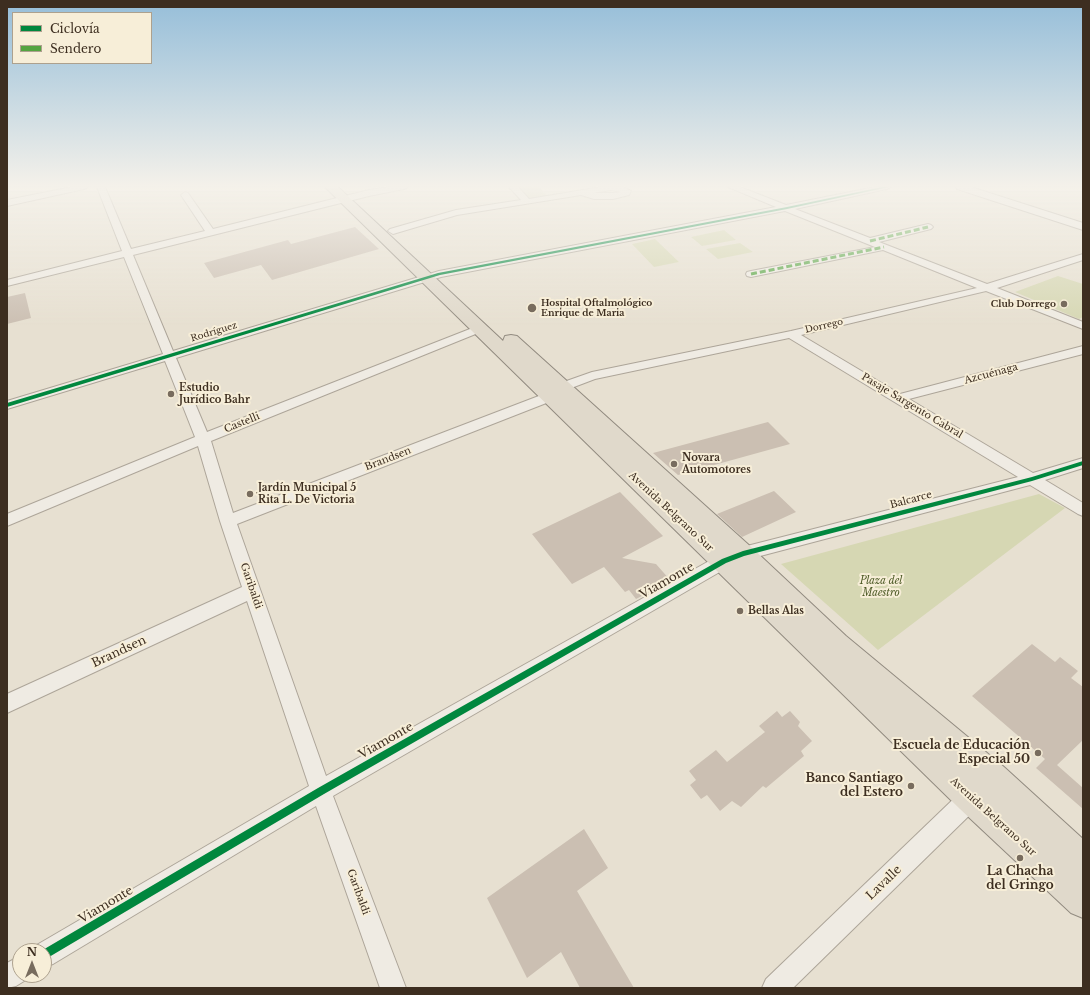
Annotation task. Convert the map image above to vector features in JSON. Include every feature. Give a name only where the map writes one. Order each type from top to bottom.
[{"type":"highway","name":"Avenida Belgrano Sur","points":[[389,233],[733,558],[982,788],[1083,901]]},
{"type":"highway","name":"Avenida Belgrano Sur","points":[[396,233],[479,329],[556,392]]},
{"type":"highway","name":"Avenida Belgrano Sur","points":[[982,788],[1083,862]]},
{"type":"street","name":"Garibaldi","points":[[119,233],[203,438],[228,521],[321,790],[393,988]]},
{"type":"street","points":[[7,283],[204,233]]},
{"type":"street","name":"Rodríguez","points":[[7,405],[169,354],[433,276],[655,233]]},
{"type":"street","points":[[851,233],[1083,326]]},
{"type":"street","points":[[870,241],[901,233]]},
{"type":"street","points":[[751,274],[884,247]]},
{"type":"street","name":"Dorrego","points":[[556,392],[592,376],[791,334],[988,288],[1083,257]]},
{"type":"street","name":"Castelli","points":[[7,520],[203,438],[479,329]]},
{"type":"street","name":"Pasaje Sargento Cabral","points":[[791,334],[900,398],[1083,510]]},
{"type":"street","name":"Azcuénaga","points":[[900,398],[1083,350]]},
{"type":"street","name":"Brandsen","points":[[228,521],[556,392]]},
{"type":"street","name":"Balcarce","points":[[733,558],[1083,463]]},
{"type":"street","name":"Viamonte","points":[[52,950],[321,790],[733,558]]},
{"type":"street","name":"Brandsen","points":[[7,704],[252,590]]},
{"type":"street","name":"Lavalle","points":[[775,988],[982,788]]},
{"type":"green space","points":[[708,233],[728,233],[736,240],[702,246],[691,237]]},
{"type":"green space","points":[[655,239],[679,262],[654,267],[632,244]]},
{"type":"green space","points":[[740,243],[753,252],[718,259],[706,249]]},
{"type":"green space","name":"Club Dorrego","points":[[1058,276],[1083,284],[1083,317],[1079,319],[1015,292]]},
{"type":"green space","name":"Plaza del Maestro","points":[[1039,494],[1065,508],[878,650],[781,564]]},
{"type":"building","points":[[331,233],[362,233],[379,249],[272,280],[261,265],[214,278],[204,263],[288,240],[291,244]]},
{"type":"building","points":[[25,293],[31,318],[7,324],[7,297]]},
{"type":"building","points":[[768,422],[790,444],[678,475],[653,453]]},
{"type":"building","points":[[774,491],[796,512],[742,537],[717,514]]},
{"type":"building","points":[[620,492],[663,536],[622,558],[656,564],[671,581],[636,599],[629,590],[625,592],[604,567],[572,584],[532,534]]},
{"type":"building","points":[[1032,644],[1055,662],[1060,657],[1078,671],[1071,678],[1083,687],[1083,740],[1057,765],[1083,788],[1083,809],[1036,768],[1045,759],[972,696]]},
{"type":"building","points":[[777,711],[782,717],[790,711],[800,722],[798,726],[812,741],[801,751],[804,756],[766,788],[763,786],[741,807],[732,801],[720,811],[707,795],[701,799],[690,785],[696,780],[689,771],[716,750],[727,762],[765,732],[759,726]]},
{"type":"building","points":[[584,829],[608,868],[577,891],[634,988],[580,988],[561,952],[527,978],[487,898]]},
{"type":"marked path","points":[[870,241],[901,233]]},
{"type":"marked path","points":[[751,274],[884,247]]},
{"type":"cycle path","points":[[7,405],[439,274],[653,233]]},
{"type":"cycle path","points":[[52,950],[321,791],[724,561],[743,554],[1032,479],[1083,463]]},
{"type":"place","name":"Club Dorrego","points":[[1064,304]]},
{"type":"place","name":"Hospital Oftalmológico Enrique de Maria","points":[[532,308]]},
{"type":"place","name":"Estudio Jurídico Bahr","points":[[171,394]]},
{"type":"place","name":"Novara Automotores","points":[[674,464]]},
{"type":"place","name":"Jardín Municipal 5 Rita L. De Victoria","points":[[250,494]]},
{"type":"place","name":"Bellas Alas","points":[[740,611]]},
{"type":"place","name":"Escuela de Educación Especial 50","points":[[1038,753]]},
{"type":"place","name":"Banco Santiago del Estero","points":[[911,786]]},
{"type":"place","name":"La Chacha del Gringo","points":[[1020,858]]}]
